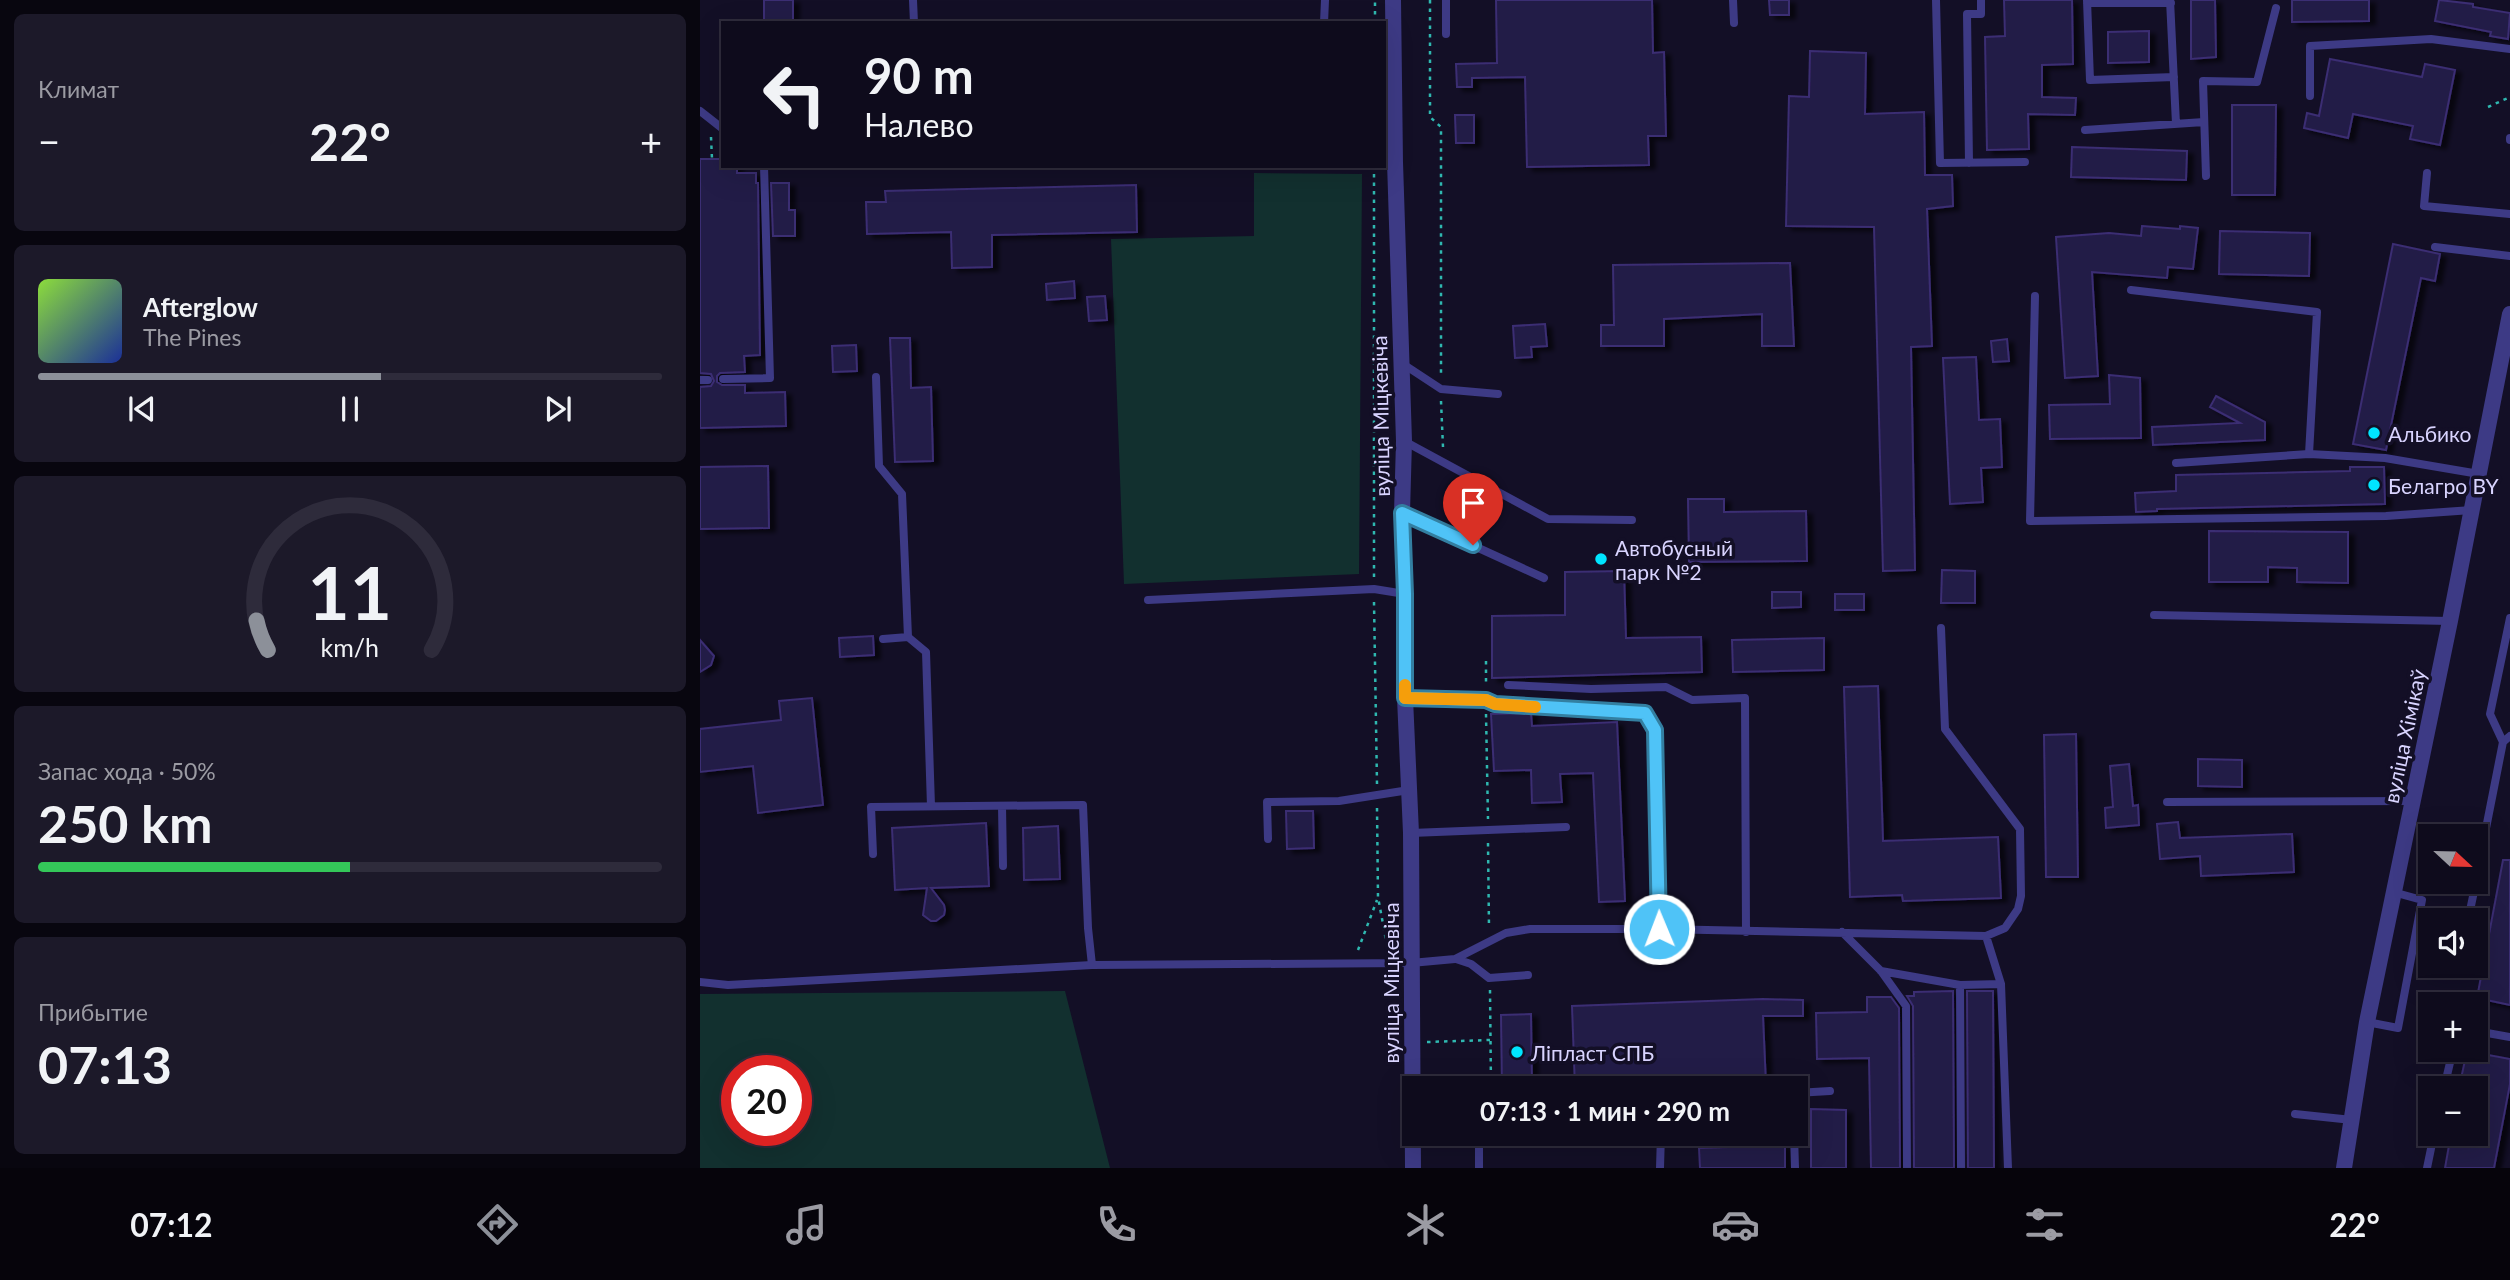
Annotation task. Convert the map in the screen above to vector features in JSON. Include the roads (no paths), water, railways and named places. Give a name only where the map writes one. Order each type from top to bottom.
[{"type":"street","name":"вуліца Міцкевіча","points":[[1393,0],[1390,162],[1404,440],[1402,513],[1405,698],[1411,833],[1413,1076]]},
{"type":"street","name":"вуліца Хімікаў","points":[[2344,1168],[2367,1022],[2510,314]]},
{"type":"street","name":"вуліца Міцкевіча","points":[[1413,1168],[1414,1146]]},
{"type":"lane","points":[[913,0],[914,21]]},
{"type":"lane","points":[[1324,21],[1325,0]]},
{"type":"lane","points":[[1446,0],[1446,34]]},
{"type":"lane","points":[[1733,0],[1734,23]]},
{"type":"lane","points":[[1936,0],[1940,163],[2025,162]]},
{"type":"lane","points":[[1969,163],[1967,14],[1981,14],[1981,0]]},
{"type":"lane","points":[[2174,77],[2090,80],[2087,1],[2171,2],[2176,124]]},
{"type":"lane","points":[[2206,176],[2203,81],[2257,82],[2276,8]]},
{"type":"lane","points":[[2309,96],[2310,46],[2431,39],[2510,49]]},
{"type":"lane","points":[[700,111],[721,128]]},
{"type":"lane","points":[[2085,130],[2204,122]]},
{"type":"lane","points":[[723,379],[769,378],[764,168]]},
{"type":"lane","points":[[2427,173],[2424,206],[2510,214]]},
{"type":"lane","points":[[2435,247],[2510,256]]},
{"type":"lane","points":[[2131,290],[2317,312],[2309,454]]},
{"type":"lane","points":[[2035,296],[2029,521],[2386,516],[2472,510]]},
{"type":"lane","points":[[1401,362],[1441,388],[1498,394]]},
{"type":"lane","points":[[876,377],[879,466],[902,494],[908,637]]},
{"type":"lane","points":[[1404,440],[1548,519],[1632,520]]},
{"type":"lane","points":[[2176,463],[2309,454],[2385,458],[2479,474]]},
{"type":"lane","points":[[1402,513],[1544,578]]},
{"type":"lane","points":[[1148,600],[1374,589],[1405,594]]},
{"type":"lane","points":[[2154,615],[2450,621]]},
{"type":"lane","points":[[2488,824],[2506,739],[2490,714],[2510,618]]},
{"type":"lane","points":[[1455,959],[1506,933],[1530,929],[1986,936],[2005,928],[2018,909],[2021,896],[2020,829],[1945,729],[1941,628]]},
{"type":"lane","points":[[883,639],[908,637],[926,652],[931,807]]},
{"type":"lane","points":[[1508,685],[1591,690],[1666,687],[1692,699],[1745,698],[1746,932]]},
{"type":"lane","points":[[1405,698],[1486,700],[1495,704],[1645,713],[1655,730],[1659,929]]},
{"type":"lane","points":[[1268,839],[1267,802],[1339,801],[1409,790]]},
{"type":"lane","points":[[2167,802],[2412,801]]},
{"type":"lane","points":[[873,854],[871,807],[1083,805],[1092,965]]},
{"type":"lane","points":[[1002,806],[1003,866]]},
{"type":"lane","points":[[1411,833],[1566,827]]},
{"type":"lane","points":[[2367,1022],[2399,1028],[2422,900],[2393,892]]},
{"type":"lane","points":[[1842,932],[1881,971],[1906,1006],[1907,1168]]},
{"type":"lane","points":[[1986,936],[2001,984],[2009,1168]]},
{"type":"lane","points":[[700,982],[728,985],[1092,965],[1390,965],[1455,959],[1471,964],[1489,978],[1528,975]]},
{"type":"lane","points":[[1881,971],[1960,985],[2001,984]]},
{"type":"lane","points":[[1960,985],[1961,1168]]},
{"type":"lane","points":[[2488,1033],[2510,1037]]},
{"type":"lane","points":[[1808,1092],[1830,1091]]},
{"type":"lane","points":[[2295,1114],[2351,1120]]},
{"type":"lane","points":[[1479,1146],[1479,1168]]},
{"type":"lane","points":[[1660,1168],[1661,1146]]},
{"type":"lane","points":[[1794,1146],[1795,1168]]},
{"type":"lane","points":[[2427,1168],[2432,1146]]},
{"type":"place","name":"Альбико","points":[[2374,433]]},
{"type":"place","name":"Белагро BY","points":[[2374,485]]},
{"type":"place","name":"Автобусный парк №2","points":[[1601,559]]},
{"type":"place","name":"Ліпласт СПБ","points":[[1517,1052]]}]
